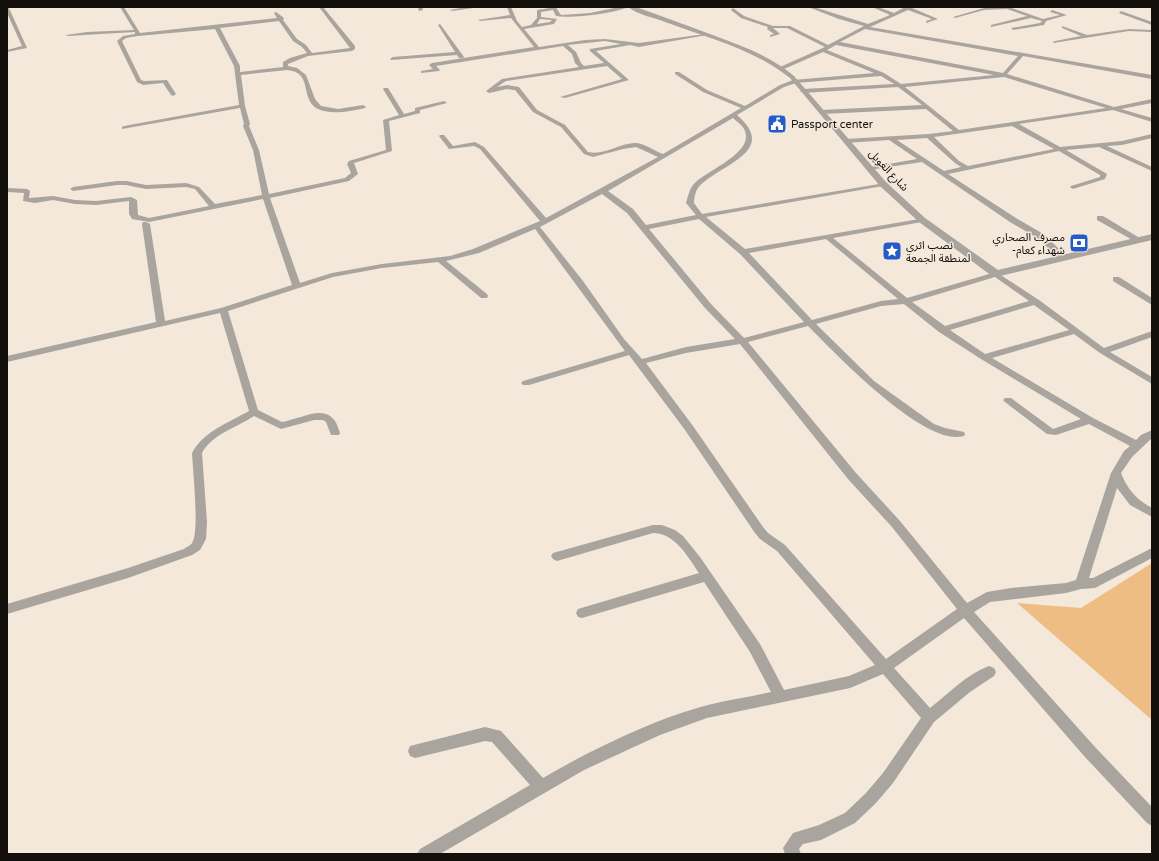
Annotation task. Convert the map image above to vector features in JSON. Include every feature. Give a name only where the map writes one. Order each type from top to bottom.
[{"type":"street","points":[[122,7],[138,33]]},
{"type":"street","points":[[287,68],[285,66],[286,62],[311,55],[353,48],[321,7]]},
{"type":"street","points":[[452,10],[478,7]]},
{"type":"street","points":[[509,7],[516,23],[522,28],[537,48]]},
{"type":"street","points":[[522,28],[552,23],[555,19],[562,16],[590,14],[626,7]]},
{"type":"street","name":"شارع الغويل","points":[[632,7],[765,59],[782,68],[822,112],[883,184],[922,220],[996,274]]},
{"type":"street","points":[[810,7],[867,27],[1152,77]]},
{"type":"street","points":[[874,7],[893,14]]},
{"type":"street","points":[[782,68],[909,7],[936,19],[928,22]]},
{"type":"street","points":[[955,17],[984,9],[1006,7],[1043,20],[1065,15],[1052,11]]},
{"type":"street","points":[[7,8],[25,47],[8,51]]},
{"type":"street","points":[[533,26],[539,18],[539,10],[554,8],[558,15],[562,16]]},
{"type":"street","points":[[734,9],[743,16],[772,27],[788,27],[826,48],[882,74],[900,86],[958,132]]},
{"type":"street","points":[[1121,12],[1152,24]]},
{"type":"street","points":[[276,13],[282,19],[295,40],[304,46],[311,55]]},
{"type":"street","points":[[480,20],[512,16]]},
{"type":"street","points":[[993,26],[1032,16]]},
{"type":"street","points":[[539,18],[555,19]]},
{"type":"street","points":[[68,35],[88,33],[138,33],[216,27],[282,19]]},
{"type":"street","points":[[1013,29],[1042,24],[1044,21],[1043,20]]},
{"type":"street","points":[[440,25],[463,60]]},
{"type":"street","points":[[216,27],[237,66],[242,106],[247,124],[246,126],[261,171],[266,197],[296,287]]},
{"type":"street","points":[[772,27],[769,28],[778,34],[772,36]]},
{"type":"street","points":[[1064,27],[1087,36]]},
{"type":"street","points":[[1055,42],[1133,29],[1152,32]]},
{"type":"street","points":[[138,33],[119,41],[139,81],[143,83],[164,81],[173,94]]},
{"type":"street","points":[[423,72],[437,70],[432,65],[564,44],[605,40],[639,45],[705,35]]},
{"type":"street","points":[[835,43],[1004,75],[1152,120]]},
{"type":"street","points":[[564,44],[574,53],[578,63],[583,68]]},
{"type":"street","points":[[563,97],[626,80],[592,50],[629,44]]},
{"type":"street","points":[[393,58],[457,53]]},
{"type":"street","points":[[803,91],[942,83],[1004,75],[1021,55]]},
{"type":"street","points":[[608,64],[504,80],[489,91],[507,87],[517,88],[535,111],[563,126],[586,153],[599,154],[622,147],[637,145],[664,157]]},
{"type":"street","points":[[237,74],[287,68],[299,70],[305,77],[315,104],[322,108],[334,110],[363,107]]},
{"type":"street","points":[[677,73],[704,91],[745,108]]},
{"type":"street","points":[[7,359],[223,310],[332,275],[356,270],[450,258],[476,251],[545,222],[603,191],[664,157],[782,86],[795,81],[882,74]]},
{"type":"street","points":[[386,88],[402,115]]},
{"type":"street","points":[[846,141],[929,136],[1116,108],[1152,101]]},
{"type":"street","points":[[7,190],[27,191],[28,196],[26,200],[30,202],[53,198],[75,202],[96,203],[131,199],[133,201],[133,214],[135,218],[149,220],[213,206],[266,197],[347,180],[354,174],[350,164],[351,162],[390,151],[385,121],[389,118],[418,112],[418,109],[444,104]]},
{"type":"street","points":[[124,128],[242,106]]},
{"type":"street","points":[[822,112],[925,107]]},
{"type":"street","points":[[733,115],[748,130],[748,147],[724,168],[702,181],[691,195],[690,203],[701,217],[743,252],[809,322],[871,383],[930,426],[943,431],[960,434]]},
{"type":"street","points":[[1014,124],[1104,174],[1103,178],[1073,187]]},
{"type":"street","points":[[442,136],[451,148],[475,144],[482,148],[545,222]]},
{"type":"street","points":[[929,136],[949,155],[967,168]]},
{"type":"street","points":[[942,173],[1061,149],[1101,146],[1152,136]]},
{"type":"street","points":[[890,138],[1013,220],[1042,237],[1063,258]]},
{"type":"street","points":[[1101,146],[1152,169]]},
{"type":"street","points":[[871,170],[923,160]]},
{"type":"street","points":[[73,189],[117,183],[126,183],[146,187],[186,185],[197,188],[213,206]]},
{"type":"street","points":[[644,228],[736,209],[826,196],[883,184]]},
{"type":"street","points":[[603,191],[630,211],[708,306],[742,341],[852,476],[896,524],[965,610],[1090,752],[1152,818]]},
{"type":"street","points":[[1100,218],[1139,240]]},
{"type":"street","points":[[743,252],[922,220]]},
{"type":"street","points":[[146,224],[161,324]]},
{"type":"street","points":[[536,226],[580,283],[621,341],[640,362],[689,428],[759,530],[764,536],[781,548],[929,717]]},
{"type":"street","points":[[640,362],[686,350],[742,341],[881,304],[905,301],[996,274],[1152,236]]},
{"type":"street","points":[[827,237],[849,252],[905,301],[942,330],[984,357],[1137,446]]},
{"type":"street","points":[[439,259],[484,296]]},
{"type":"street","points":[[996,274],[1103,350],[1151,381]]},
{"type":"street","points":[[1116,278],[1152,302]]},
{"type":"street","points":[[942,330],[1036,302]]},
{"type":"street","points":[[223,310],[254,412],[281,426],[318,416],[326,416],[330,419],[335,433]]},
{"type":"street","points":[[984,357],[1076,331]]},
{"type":"street","points":[[1103,350],[1152,334]]},
{"type":"street","points":[[526,383],[631,352]]},
{"type":"street","points":[[1008,400],[1051,432],[1056,432],[1090,420]]},
{"type":"street","points":[[7,609],[128,573],[188,552],[196,547],[200,539],[201,522],[197,453],[199,447],[203,442],[254,412]]},
{"type":"street","points":[[1081,584],[1116,473],[1128,454],[1152,433]]},
{"type":"street","points":[[1116,473],[1123,491],[1137,505],[1152,513]]},
{"type":"street","points":[[557,556],[653,530],[662,529],[671,533],[679,539],[726,602],[755,648],[780,696]]},
{"type":"street","points":[[425,854],[579,765],[657,729],[707,712],[850,682],[885,667],[965,610],[987,597],[1011,593],[1066,588],[1081,584],[1095,583],[1152,553]]},
{"type":"street","points":[[582,613],[707,576]]},
{"type":"street","points":[[793,854],[791,848],[798,838],[821,832],[850,818],[871,798],[888,778],[929,717],[965,688],[989,672]]},
{"type":"street","points":[[415,751],[485,734],[496,736],[541,786]]},
{"type":"shaded area","points":[[1152,563],[1152,720],[1017,603],[1081,608]]},
{"type":"place","name":"Passport center","points":[[777,124]]},
{"type":"place","name":"مصرف الصحاري -شهداء كعام","points":[[1079,243]]},
{"type":"place","name":"نصب اثري لمنطقة الجمعة","points":[[892,251]]}]
